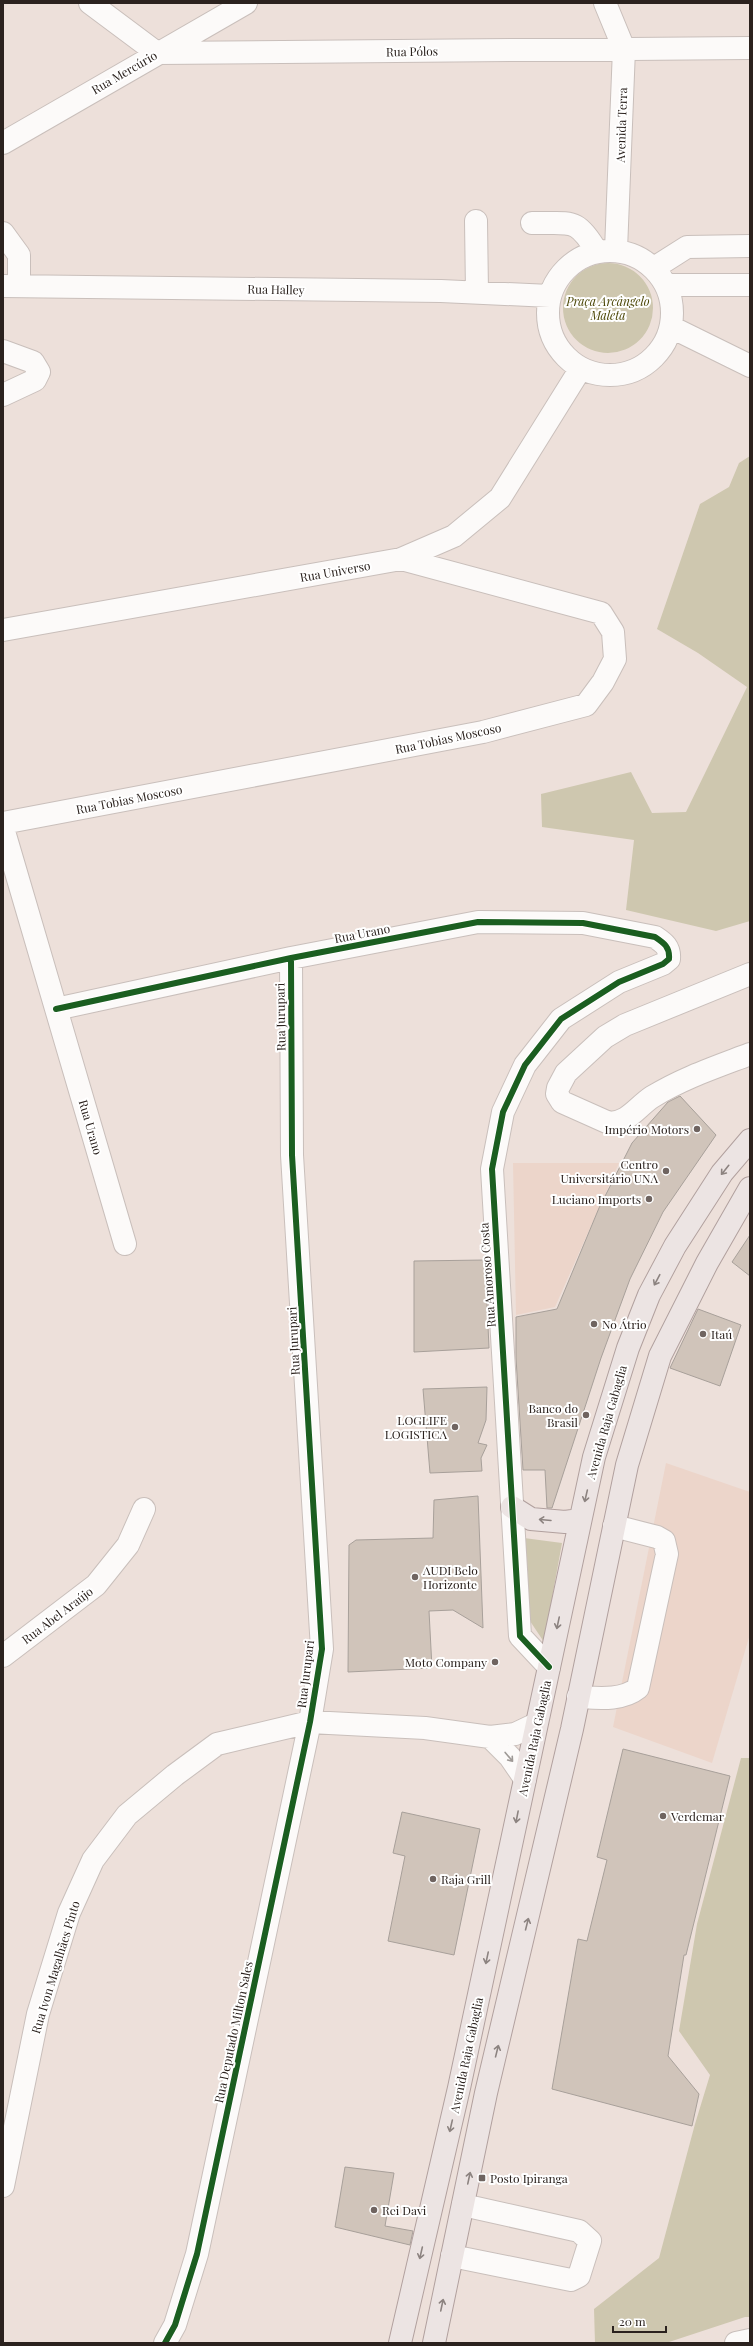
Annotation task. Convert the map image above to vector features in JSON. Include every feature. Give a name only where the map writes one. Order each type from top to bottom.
[{"type":"main road","name":"Avenida Raja Gabaglia","points":[[400,2343],[460,2088],[536,1724],[594,1457],[628,1348],[649,1295],[675,1246],[718,1180],[750,1140]]},
{"type":"main road","points":[[434,2343],[486,2094],[540,1869],[627,1465],[660,1356],[707,1263],[750,1188]]},
{"type":"main road","points":[[512,1507],[531,1519],[565,1522],[580,1520]]},
{"type":"street","points":[[90,3],[157,53]]},
{"type":"street","name":"Rua Mercúrio","points":[[3,143],[246,3]]},
{"type":"street","name":"Avenida Terra","points":[[605,3],[624,49],[607,251]]},
{"type":"street","name":"Rua Pólos","points":[[157,53],[750,48]]},
{"type":"street","points":[[476,221],[477,292]]},
{"type":"street","points":[[532,223],[571,224],[580,227],[607,251]]},
{"type":"street","points":[[3,233],[18,255],[11,286]]},
{"type":"street","points":[[660,277],[687,247],[750,246]]},
{"type":"street","points":[[607,251],[637,256],[660,277],[672,306],[671,327],[664,345],[652,359],[636,370],[618,375],[599,374],[581,368],[566,357],[555,342],[549,325],[550,296],[558,278],[571,264],[588,254],[607,251]]},
{"type":"street","points":[[660,277],[750,285]]},
{"type":"street","name":"Rua Halley","points":[[11,286],[477,292],[550,296]]},
{"type":"street","points":[[671,327],[750,366]]},
{"type":"street","points":[[3,352],[33,362],[39,372],[34,380],[3,395]]},
{"type":"street","name":"Rua Universo","points":[[3,630],[401,559],[454,536],[500,498],[581,368]]},
{"type":"street","name":"Rua Tobias Moscoso","points":[[3,822],[483,732],[586,705],[603,682],[615,660],[613,632],[601,613],[401,559]]},
{"type":"street","name":"Rua Urano","points":[[3,828],[125,1244]]},
{"type":"street","name":"Rua Urano","points":[[56,1009],[290,958],[478,922],[582,923],[655,937],[664,943],[669,952]]},
{"type":"street","name":"Rua Amoroso Costa","points":[[549,1667],[520,1636],[492,1169],[503,1112],[525,1065],[561,1019],[619,982],[662,964],[669,959],[669,952]]},
{"type":"street","name":"Rua Jurupari","points":[[290,958],[292,1155],[322,1649],[310,1722]]},
{"type":"street","points":[[750,974],[624,1025],[605,1037],[566,1073],[558,1088],[557,1094],[562,1102],[609,1123],[618,1123],[626,1120],[646,1102],[673,1084],[750,1054]]},
{"type":"street","name":"Rua Abel Araújo","points":[[3,1656],[96,1585],[128,1545],[144,1509]]},
{"type":"street","points":[[578,1697],[605,1698],[626,1695],[638,1688],[667,1554],[664,1541],[657,1537],[614,1526]]},
{"type":"street","name":"Rua Ivon Magalhães Pinto","points":[[3,2186],[38,2014],[69,1912],[92,1860],[127,1815],[175,1775],[218,1744],[310,1722],[425,1728],[490,1737],[515,1734],[536,1724]]},
{"type":"street","name":"Rua Deputado Milton Sales","points":[[165,2343],[174,2325],[197,2254],[310,1722]]},
{"type":"street","points":[[490,1737],[510,1757],[525,1779]]},
{"type":"street","points":[[452,2256],[570,2280],[579,2276],[590,2241],[579,2232],[463,2205]]},
{"type":"street","points":[[736,2343],[750,2340]]},
{"type":"shaded area","points":[[513,1163],[619,1163],[555,1307],[516,1315]]},
{"type":"shaded area","points":[[666,1463],[750,1492],[750,1634],[712,1763],[613,1727]]},
{"type":"green space","name":"Praça Arcângelo Maleta","points":[[599,263],[617,263],[633,270],[646,283],[653,299],[653,317],[646,333],[633,346],[617,353],[599,353],[583,346],[570,333],[563,317],[563,299],[570,283],[583,270]]},
{"type":"green space","points":[[750,456],[750,921],[716,931],[626,910],[634,840],[542,827],[541,794],[631,772],[652,813],[686,812],[747,687],[698,653],[657,629],[700,504],[729,487],[739,463]]},
{"type":"green space","points":[[524,1538],[562,1543],[544,1642],[528,1618]]},
{"type":"green space","points":[[741,1758],[750,1758],[750,2317],[745,2317],[666,2343],[595,2343],[594,2309],[659,2258],[695,2124],[710,2075],[679,2031],[697,1924]]},
{"type":"building","points":[[680,1096],[716,1135],[663,1212],[630,1279],[601,1358],[552,1508],[547,1508],[545,1470],[523,1470],[516,1358],[516,1317],[557,1309],[599,1208],[632,1143],[668,1102]]},
{"type":"building","points":[[750,1235],[750,1276],[732,1262]]},
{"type":"building","points":[[485,1260],[489,1348],[414,1352],[414,1261]]},
{"type":"building","points":[[698,1309],[741,1325],[720,1386],[670,1368]]},
{"type":"building","name":"LOGLIFE LOGISTICA","points":[[487,1387],[486,1420],[478,1443],[487,1445],[481,1458],[482,1471],[430,1473],[423,1389]]},
{"type":"building","name":"AUDI Belo Horizonte","points":[[478,1496],[483,1628],[453,1610],[429,1611],[432,1668],[348,1672],[349,1545],[356,1540],[433,1538],[434,1500]]},
{"type":"building","points":[[623,1749],[730,1776],[686,1955],[684,1955],[668,2056],[699,2094],[692,2126],[552,2089],[578,1939],[587,1941],[607,1860],[597,1857]]},
{"type":"building","points":[[402,1812],[480,1829],[454,1955],[388,1941],[405,1856],[393,1853]]},
{"type":"building","points":[[345,2167],[394,2173],[385,2226],[413,2231],[410,2245],[335,2227]]},
{"type":"cycle path","points":[[56,1009],[291,958],[478,922],[583,923],[655,937],[666,946],[669,959],[663,964],[619,982],[561,1019],[525,1065],[503,1112],[492,1169],[520,1636],[549,1667]]},
{"type":"cycle path","points":[[165,2343],[175,2325],[197,2254],[310,1722],[322,1649],[292,1155],[291,958]]},
{"type":"place","name":"Império Motors","points":[[697,1129]]},
{"type":"place","name":"Centro Universitário UNA","points":[[666,1171]]},
{"type":"place","name":"Luciano Imports","points":[[649,1199]]},
{"type":"place","name":"No Átrio","points":[[594,1324]]},
{"type":"place","name":"Itaú","points":[[703,1334]]},
{"type":"place","name":"Banco do Brasil","points":[[586,1415]]},
{"type":"place","name":"LOGLIFE LOGISTICA","points":[[455,1427]]},
{"type":"place","name":"AUDI Belo Horizonte","points":[[415,1577]]},
{"type":"place","name":"Moto Company","points":[[495,1662]]},
{"type":"place","name":"Verdemar","points":[[663,1816]]},
{"type":"place","name":"Raja Grill","points":[[433,1879]]},
{"type":"place","name":"Posto Ipiranga","points":[[482,2178]]},
{"type":"place","name":"Rei Davi","points":[[374,2210]]}]
